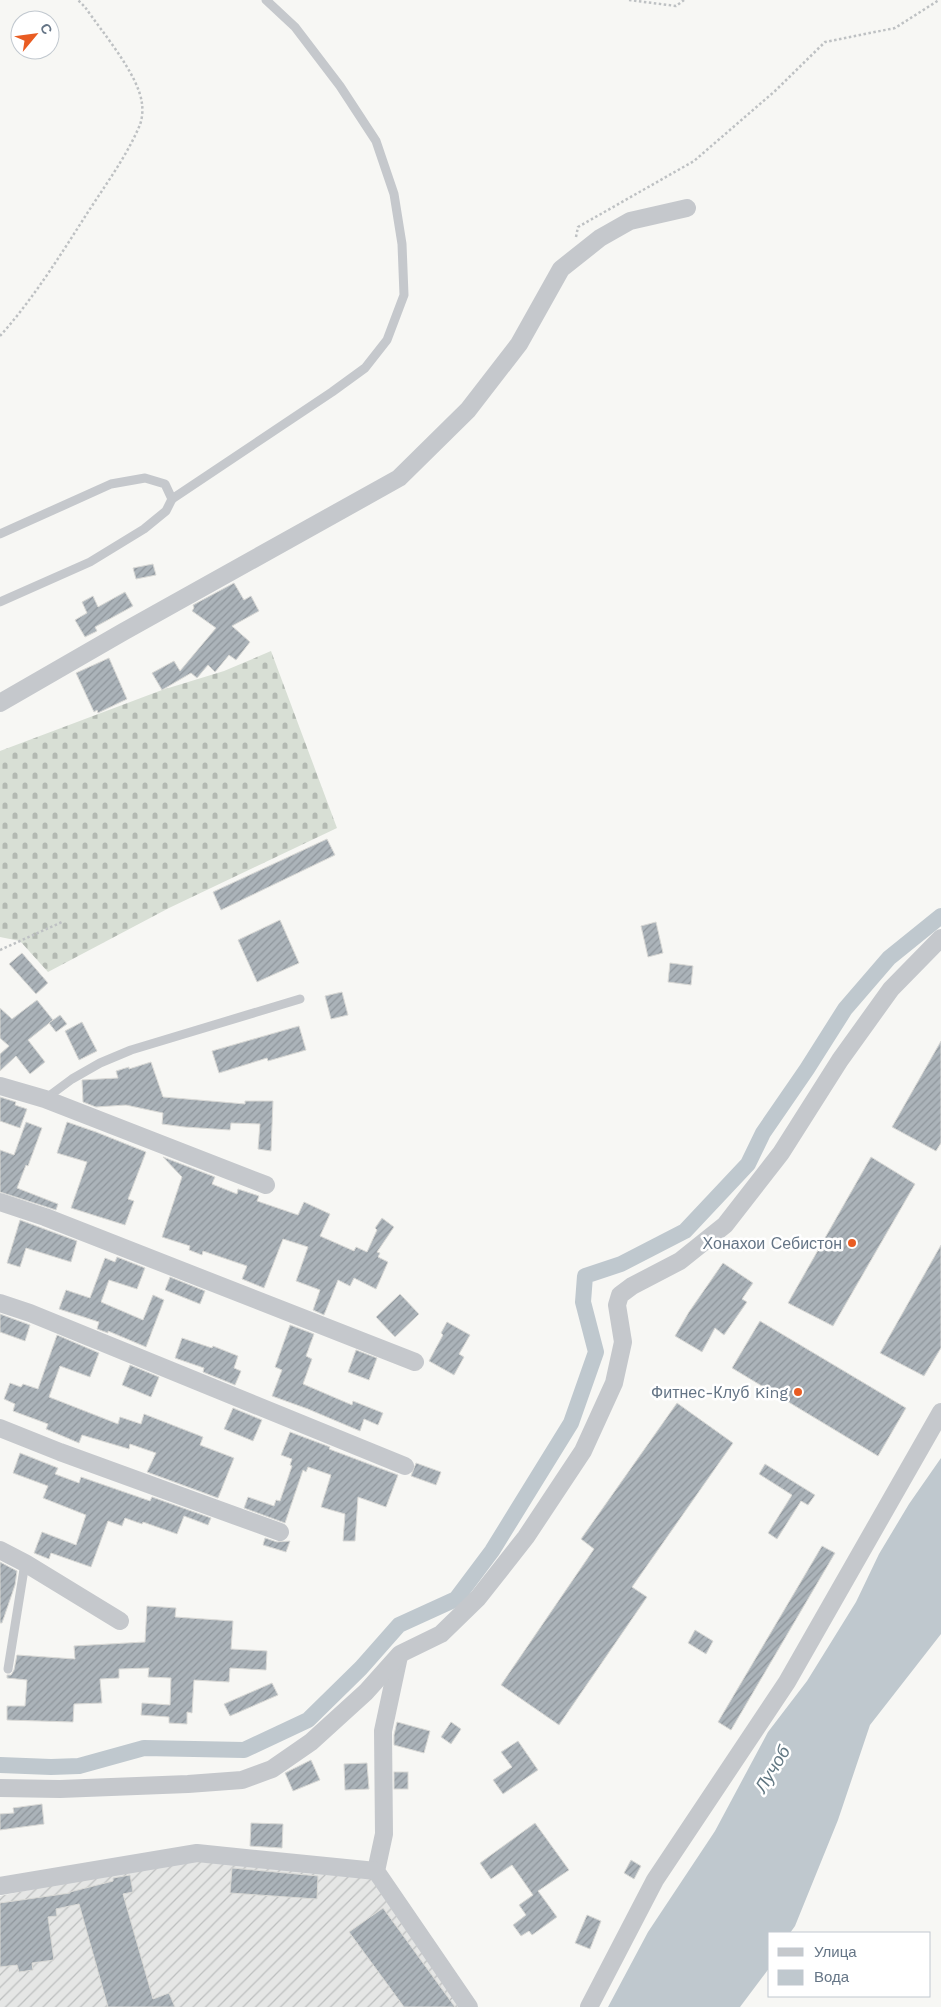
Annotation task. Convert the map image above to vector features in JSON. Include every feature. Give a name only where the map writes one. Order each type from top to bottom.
[{"type":"street","points":[[0,703],[399,478],[468,410],[519,344],[561,269],[600,238],[630,221],[687,208]]},
{"type":"street","points":[[0,1788],[60,1789],[242,1780],[272,1769],[311,1742],[366,1692],[400,1654],[441,1634],[478,1598],[526,1537],[583,1451],[614,1383],[620,1362],[623,1342],[617,1305],[620,1295],[632,1286],[680,1261],[725,1225],[781,1153],[840,1060],[891,989],[941,938]]},
{"type":"street","points":[[0,1086],[45,1099],[266,1185]]},
{"type":"street","points":[[0,1202],[45,1217],[415,1362]]},
{"type":"street","points":[[0,1303],[30,1313],[405,1466]]},
{"type":"street","points":[[589,2007],[655,1880],[787,1682],[941,1412]]},
{"type":"street","points":[[0,1428],[60,1452],[280,1532]]},
{"type":"street","points":[[0,1550],[25,1563],[120,1621]]},
{"type":"street","points":[[400,1654],[383,1731],[384,1834],[376,1871],[468,2007]]},
{"type":"street","points":[[0,1886],[197,1853],[376,1871]]},
{"type":"lane","points":[[0,602],[90,562],[144,528],[166,511],[172,499],[365,368],[387,340],[404,295],[402,244],[394,194],[376,141],[340,86],[295,27],[266,0]]},
{"type":"lane","points":[[0,534],[111,484],[145,478],[166,484],[172,499]]},
{"type":"lane","points":[[45,1099],[72,1079],[100,1063],[131,1050],[300,999]]},
{"type":"lane","points":[[8,1669],[25,1563]]},
{"type":"path","points":[[0,336],[20,314],[64,249],[127,153],[140,125],[142,107],[140,90],[85,7],[78,0]]},
{"type":"path","points":[[629,0],[676,6],[684,0]]},
{"type":"path","points":[[572,261],[578,227],[694,161],[775,91],[825,42],[895,28],[938,0]]},
{"type":"path","points":[[0,950],[62,922]]},
{"type":"shaded area","points":[[216,1859],[373,1879],[462,2007],[0,2007],[0,1896],[120,1871]]},
{"type":"green space","points":[[271,651],[337,828],[169,908],[48,972],[20,941],[0,937],[0,751],[162,690],[224,671]]},
{"type":"water","name":"Лучоб","points":[[941,1458],[941,1634],[870,1725],[838,1820],[795,1926],[791,1932],[768,1932],[768,1970],[740,2007],[608,2007],[648,1932],[715,1831],[768,1732],[807,1681],[856,1602],[879,1554],[909,1504]]},
{"type":"building","points":[[153,564],[156,575],[136,579],[133,568]]},
{"type":"building","points":[[234,583],[244,600],[251,596],[259,611],[232,626],[250,642],[236,660],[229,655],[215,672],[208,665],[197,678],[191,673],[162,690],[152,673],[174,661],[180,671],[216,628],[192,611],[193,605]]},
{"type":"building","points":[[125,592],[133,606],[95,627],[97,631],[85,637],[75,620],[87,613],[82,602],[93,596],[98,607]]},
{"type":"building","points":[[109,658],[127,699],[98,713],[97,710],[94,712],[76,673]]},
{"type":"building","points":[[327,839],[335,855],[221,910],[213,892]]},
{"type":"building","points":[[280,920],[299,963],[257,982],[238,940]]},
{"type":"building","points":[[656,922],[663,953],[648,957],[641,926]]},
{"type":"building","points":[[22,953],[48,983],[36,994],[9,964]]},
{"type":"building","points":[[670,963],[693,966],[691,985],[668,982]]},
{"type":"building","points":[[342,992],[348,1015],[331,1019],[325,996]]},
{"type":"building","points":[[37,1000],[53,1020],[28,1040],[45,1062],[30,1074],[16,1056],[0,1071],[0,1054],[9,1046],[0,1038],[0,1008],[12,1019]]},
{"type":"building","points":[[60,1015],[67,1024],[56,1032],[49,1023]]},
{"type":"building","points":[[82,1022],[97,1051],[79,1060],[65,1031]]},
{"type":"building","points":[[299,1026],[306,1050],[268,1061],[267,1058],[219,1073],[212,1051]]},
{"type":"building","points":[[941,1041],[941,1143],[936,1151],[892,1127]]},
{"type":"building","points":[[151,1062],[163,1097],[245,1104],[245,1101],[273,1101],[271,1151],[258,1149],[260,1124],[231,1123],[230,1130],[185,1127],[162,1124],[163,1113],[126,1105],[96,1107],[83,1102],[82,1080],[118,1078],[116,1071]]},
{"type":"building","points":[[0,1097],[16,1102],[15,1105],[27,1109],[20,1128],[0,1121]]},
{"type":"building","points":[[26,1122],[42,1128],[28,1166],[26,1165],[17,1188],[58,1204],[56,1210],[0,1192],[0,1150],[14,1155]]},
{"type":"building","points":[[67,1122],[146,1152],[128,1199],[134,1201],[125,1225],[71,1208],[87,1162],[57,1153]]},
{"type":"building","points":[[163,1157],[215,1177],[212,1184],[237,1194],[238,1189],[259,1196],[257,1201],[298,1215],[304,1202],[330,1214],[320,1236],[354,1251],[356,1247],[367,1252],[377,1230],[375,1228],[382,1218],[394,1227],[377,1252],[380,1253],[378,1257],[388,1262],[376,1289],[354,1278],[350,1286],[338,1280],[324,1315],[313,1310],[320,1290],[296,1281],[308,1247],[283,1239],[264,1288],[242,1279],[247,1266],[203,1251],[202,1255],[189,1250],[190,1246],[162,1237],[182,1177]]},
{"type":"building","name":"Хонахои Себистон","points":[[871,1157],[915,1184],[833,1326],[788,1303]]},
{"type":"building","points":[[20,1220],[77,1241],[71,1262],[26,1248],[20,1267],[7,1263]]},
{"type":"building","points":[[941,1245],[941,1348],[924,1376],[880,1353]]},
{"type":"building","points":[[117,1257],[145,1268],[137,1289],[109,1280],[101,1302],[143,1320],[153,1295],[164,1300],[146,1347],[108,1331],[108,1333],[97,1329],[99,1322],[59,1309],[66,1290],[90,1298],[105,1258],[115,1262]]},
{"type":"building","points":[[723,1263],[753,1283],[742,1299],[747,1302],[724,1335],[715,1328],[702,1352],[675,1336]]},
{"type":"building","points":[[170,1277],[205,1291],[200,1304],[165,1290]]},
{"type":"building","points":[[400,1294],[419,1314],[395,1337],[376,1317]]},
{"type":"building","points":[[0,1314],[30,1325],[25,1341],[0,1332]]},
{"type":"building","points":[[760,1321],[906,1408],[878,1456],[732,1368]]},
{"type":"building","points":[[447,1322],[470,1335],[459,1354],[464,1357],[454,1375],[429,1361],[443,1335],[441,1333]]},
{"type":"building","points":[[290,1325],[314,1334],[306,1356],[312,1359],[303,1384],[352,1405],[353,1401],[383,1413],[378,1425],[364,1419],[360,1431],[272,1396],[282,1370],[275,1367]]},
{"type":"building","points":[[57,1335],[99,1353],[90,1377],[60,1366],[49,1397],[118,1424],[120,1417],[141,1424],[144,1414],[203,1437],[200,1445],[234,1458],[218,1498],[147,1472],[156,1453],[130,1444],[129,1449],[82,1435],[79,1443],[46,1429],[48,1424],[13,1411],[15,1404],[4,1399],[10,1383],[21,1387],[23,1384],[38,1389]]},
{"type":"building","points":[[182,1338],[212,1348],[213,1346],[238,1356],[234,1368],[241,1371],[235,1385],[203,1372],[204,1368],[175,1358]]},
{"type":"building","points":[[356,1350],[377,1358],[369,1380],[348,1372]]},
{"type":"building","points":[[130,1365],[159,1377],[151,1397],[122,1385]]},
{"type":"building","points":[[677,1403],[733,1443],[632,1587],[647,1597],[559,1725],[501,1685],[594,1549],[581,1539]]},
{"type":"building","points":[[233,1408],[262,1420],[253,1441],[224,1429]]},
{"type":"building","points":[[290,1432],[398,1475],[386,1507],[358,1497],[355,1541],[343,1541],[345,1514],[321,1507],[331,1475],[308,1467],[306,1472],[303,1470],[285,1523],[244,1508],[248,1497],[274,1506],[276,1500],[280,1501],[292,1466],[290,1465],[292,1459],[281,1455]]},
{"type":"building","points":[[20,1453],[58,1468],[55,1474],[79,1483],[81,1477],[150,1501],[152,1497],[211,1518],[208,1525],[184,1516],[177,1534],[125,1518],[122,1526],[108,1521],[91,1567],[51,1553],[49,1559],[34,1553],[42,1532],[76,1545],[86,1515],[43,1498],[48,1486],[13,1473]]},
{"type":"building","points":[[416,1463],[441,1472],[436,1485],[411,1476]]},
{"type":"building","points":[[765,1464],[815,1495],[808,1505],[801,1501],[777,1539],[768,1533],[792,1495],[759,1474]]},
{"type":"building","points":[[265,1538],[277,1542],[290,1541],[286,1552],[263,1545]]},
{"type":"building","points":[[822,1546],[835,1553],[731,1730],[718,1722]]},
{"type":"building","points":[[0,1562],[17,1571],[15,1585],[2,1623],[0,1623]]},
{"type":"building","points":[[147,1606],[176,1608],[175,1617],[233,1621],[231,1649],[267,1651],[266,1670],[230,1668],[229,1682],[194,1680],[192,1713],[187,1712],[187,1724],[169,1723],[169,1717],[141,1715],[142,1703],[170,1705],[171,1678],[148,1677],[149,1668],[119,1669],[119,1678],[100,1679],[102,1703],[74,1704],[73,1722],[7,1720],[7,1706],[25,1706],[27,1680],[7,1678],[7,1675],[11,1675],[14,1670],[17,1655],[75,1659],[74,1646],[145,1642]]},
{"type":"building","points":[[695,1630],[713,1641],[706,1654],[688,1643]]},
{"type":"building","points":[[272,1683],[278,1695],[230,1716],[224,1704]]},
{"type":"building","points":[[397,1722],[430,1731],[424,1753],[394,1745]]},
{"type":"building","points":[[451,1722],[461,1729],[451,1744],[441,1737]]},
{"type":"building","points":[[518,1741],[538,1770],[503,1794],[493,1780],[512,1767],[501,1752]]},
{"type":"building","points":[[311,1760],[320,1780],[293,1791],[285,1773]]},
{"type":"building","points":[[367,1763],[369,1789],[345,1790],[344,1764]]},
{"type":"building","points":[[394,1772],[408,1772],[408,1789],[394,1789]]},
{"type":"building","points":[[42,1804],[44,1824],[0,1830],[0,1814],[14,1813],[13,1808]]},
{"type":"building","points":[[251,1823],[283,1824],[282,1848],[250,1846]]},
{"type":"building","points":[[535,1823],[569,1870],[538,1891],[557,1917],[532,1935],[529,1931],[521,1936],[513,1925],[526,1915],[519,1905],[533,1895],[512,1865],[491,1879],[480,1863]]},
{"type":"building","points":[[631,1860],[641,1866],[634,1879],[624,1873]]},
{"type":"building","points":[[232,1868],[318,1876],[317,1899],[230,1893]]},
{"type":"building","points":[[130,1875],[133,1892],[123,1894],[153,1999],[169,1993],[175,2007],[108,2007],[79,1904],[56,1909],[57,1916],[48,1917],[54,1960],[32,1963],[33,1970],[19,1972],[17,1965],[0,1967],[0,1903],[70,1893],[113,1881],[113,1878]]},
{"type":"building","points":[[383,1908],[455,2007],[404,2007],[349,1932]]},
{"type":"building","points":[[587,1915],[601,1921],[590,1949],[575,1943]]},
{"type":"waterway","points":[[0,1765],[79,1766],[144,1748],[244,1750],[308,1720],[361,1668],[399,1625],[456,1599],[492,1551],[571,1423],[596,1352],[583,1302],[585,1276],[621,1264],[685,1231],[748,1164],[763,1133],[845,1009],[889,958],[941,916]]},
{"type":"place","name":"Хонахои Себистон","points":[[852,1243]]},
{"type":"place","name":"Фитнес-Клуб King","points":[[798,1392]]}]
